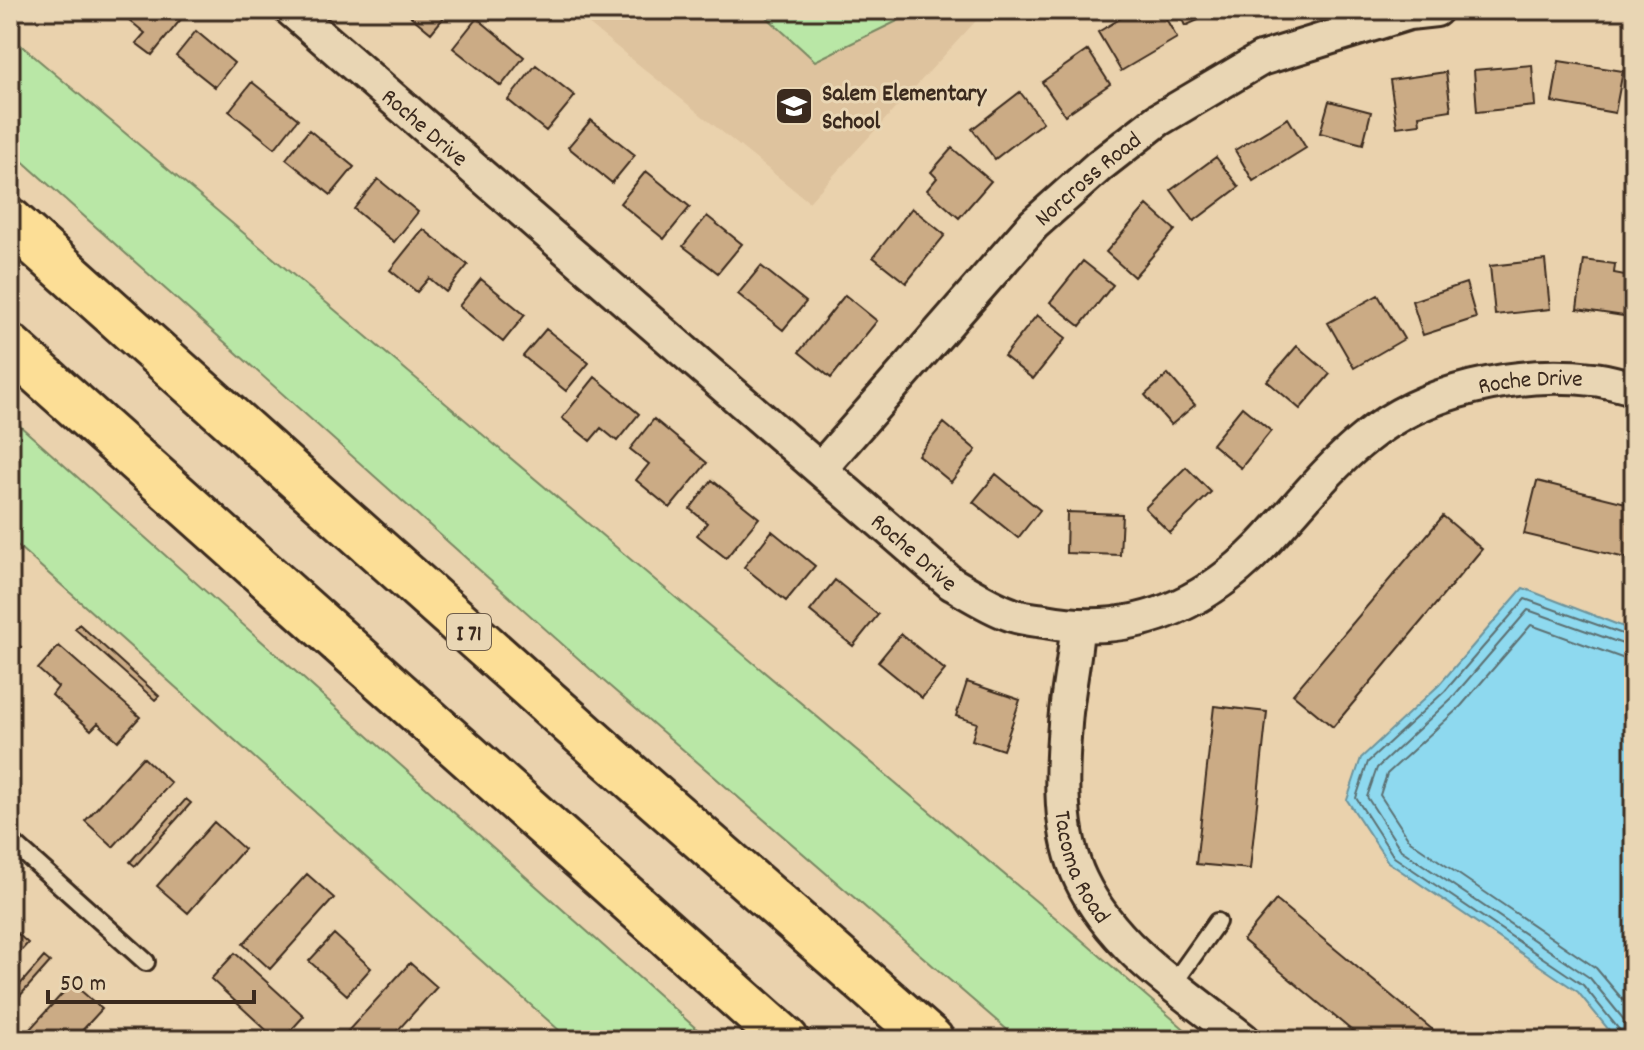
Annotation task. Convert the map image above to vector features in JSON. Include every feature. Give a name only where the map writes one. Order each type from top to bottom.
[{"type":"highway","name":"I 71","points":[[10,221],[610,758],[931,1040]]},
{"type":"highway","points":[[10,347],[786,1040]]},
{"type":"street","name":"Roche Drive","points":[[291,10],[951,583],[1011,615],[1077,627],[1127,624],[1177,608],[1223,582],[1343,457],[1366,437],[1417,406],[1476,385],[1535,376],[1594,379],[1634,388]]},
{"type":"street","name":"Norcross Road","points":[[821,468],[1034,224],[1099,166],[1158,120],[1261,59],[1409,13],[1436,10]]},
{"type":"street","name":"Tacoma Road","points":[[1077,627],[1065,721],[1062,787],[1069,847],[1080,879],[1101,914],[1136,954],[1244,1040]]},
{"type":"lane","points":[[10,840],[146,962]]},
{"type":"lane","points":[[1173,984],[1217,922]]},
{"type":"shaded area","name":"Salem Elementary School","points":[[571,10],[986,10],[809,202]]},
{"type":"green space","points":[[759,10],[920,10],[815,61]]},
{"type":"green space","points":[[10,36],[1197,1040],[1019,1040],[599,677],[10,150]]},
{"type":"green space","points":[[10,417],[709,1040],[570,1040],[10,539]]},
{"type":"water","points":[[1523,588],[1634,631],[1634,1040],[1617,1040],[1578,992],[1388,862],[1347,800],[1361,758],[1439,685]]},
{"type":"building","points":[[117,10],[172,10],[182,18],[152,55],[136,43],[145,33]]},
{"type":"building","points":[[403,10],[450,10],[431,33]]},
{"type":"building","points":[[1135,10],[1161,10],[1177,38],[1121,71],[1098,32]]},
{"type":"building","points":[[1178,10],[1220,10],[1185,26]]},
{"type":"building","points":[[477,18],[524,57],[501,86],[453,48]]},
{"type":"building","points":[[196,31],[234,63],[215,87],[176,56]]},
{"type":"building","points":[[1088,50],[1110,84],[1065,115],[1042,82]]},
{"type":"building","points":[[1559,61],[1623,71],[1615,113],[1552,102]]},
{"type":"building","points":[[536,65],[575,96],[546,131],[508,100]]},
{"type":"building","points":[[1532,65],[1535,106],[1477,112],[1474,70]]},
{"type":"building","points":[[1446,72],[1451,110],[1419,115],[1420,124],[1397,127],[1390,80]]},
{"type":"building","points":[[252,82],[298,119],[275,148],[229,111]]},
{"type":"building","points":[[1020,92],[1043,122],[995,159],[972,129]]},
{"type":"building","points":[[1329,101],[1371,112],[1363,144],[1320,133]]},
{"type":"building","points":[[1288,118],[1306,148],[1253,181],[1235,150]]},
{"type":"building","points":[[591,120],[635,155],[612,183],[568,147]]},
{"type":"building","points":[[309,130],[354,167],[331,195],[286,159]]},
{"type":"building","points":[[952,148],[991,181],[959,218],[927,190],[937,178],[931,172]]},
{"type":"building","points":[[1216,157],[1239,187],[1194,221],[1171,190]]},
{"type":"building","points":[[646,171],[690,207],[664,239],[620,203]]},
{"type":"building","points":[[378,179],[418,212],[394,242],[354,209]]},
{"type":"building","points":[[1147,205],[1175,230],[1134,277],[1106,252]]},
{"type":"building","points":[[912,208],[945,235],[906,283],[873,257]]},
{"type":"building","points":[[707,216],[742,244],[718,273],[683,246]]},
{"type":"building","points":[[423,229],[468,265],[446,292],[429,278],[417,292],[390,270]]},
{"type":"building","points":[[1545,260],[1550,309],[1495,315],[1490,266]]},
{"type":"building","points":[[1584,260],[1615,264],[1614,273],[1630,276],[1624,316],[1577,309]]},
{"type":"building","points":[[1083,261],[1113,285],[1080,326],[1050,302]]},
{"type":"building","points":[[761,266],[806,302],[783,330],[738,294]]},
{"type":"building","points":[[481,279],[525,315],[503,342],[459,306]]},
{"type":"building","points":[[1466,283],[1476,318],[1423,335],[1412,301]]},
{"type":"building","points":[[845,295],[877,321],[831,378],[799,352]]},
{"type":"building","points":[[1378,295],[1404,339],[1354,368],[1328,323]]},
{"type":"building","points":[[1037,315],[1066,338],[1033,379],[1004,356]]},
{"type":"building","points":[[546,329],[589,363],[566,391],[523,356]]},
{"type":"building","points":[[1297,346],[1330,374],[1300,409],[1267,381]]},
{"type":"building","points":[[1168,374],[1195,405],[1171,425],[1145,395]]},
{"type":"building","points":[[595,377],[639,414],[617,441],[601,428],[590,441],[562,418]]},
{"type":"building","points":[[1242,407],[1271,431],[1241,468],[1212,444]]},
{"type":"building","points":[[654,419],[707,463],[670,508],[636,480],[649,464],[630,449]]},
{"type":"building","points":[[944,423],[976,450],[951,482],[918,455]]},
{"type":"building","points":[[1186,467],[1211,492],[1170,533],[1145,508]]},
{"type":"building","points":[[996,474],[1040,510],[1018,538],[973,502]]},
{"type":"building","points":[[712,480],[759,518],[726,558],[697,535],[707,523],[690,509]]},
{"type":"building","points":[[1537,481],[1634,505],[1634,560],[1524,534]]},
{"type":"building","points":[[1067,512],[1122,514],[1120,555],[1066,553]]},
{"type":"building","points":[[1443,516],[1482,549],[1333,727],[1293,694]]},
{"type":"building","points":[[772,531],[815,566],[786,601],[744,567]]},
{"type":"building","points":[[835,580],[878,615],[853,646],[810,611]]},
{"type":"building","points":[[79,624],[159,696],[155,700],[75,629]]},
{"type":"building","points":[[901,634],[945,670],[922,698],[878,662]]},
{"type":"building","points":[[10,638],[21,647],[10,660]]},
{"type":"building","points":[[59,646],[140,717],[118,741],[98,723],[91,730],[52,695],[58,687],[38,669]]},
{"type":"building","points":[[967,682],[1020,700],[1003,750],[972,740],[977,723],[956,716]]},
{"type":"building","points":[[1214,706],[1267,712],[1250,869],[1196,864]]},
{"type":"building","points":[[143,757],[171,783],[113,847],[85,821]]},
{"type":"building","points":[[186,799],[191,803],[135,866],[130,862]]},
{"type":"building","points":[[214,822],[244,849],[188,913],[157,886]]},
{"type":"building","points":[[307,874],[334,898],[270,969],[243,944]]},
{"type":"building","points":[[1276,900],[1445,1040],[1363,1040],[1243,940]]},
{"type":"building","points":[[10,927],[28,943],[10,963]]},
{"type":"building","points":[[334,934],[371,968],[347,995],[309,961]]},
{"type":"building","points":[[235,953],[304,1016],[282,1040],[277,1040],[211,979]]},
{"type":"building","points":[[44,957],[50,962],[10,1007],[10,996]]},
{"type":"building","points":[[410,963],[437,987],[389,1040],[355,1040],[347,1032]]},
{"type":"building","points":[[72,983],[102,1009],[74,1040],[20,1040]]},
{"type":"place","name":"Salem Elementary School","points":[[794,106]]}]
